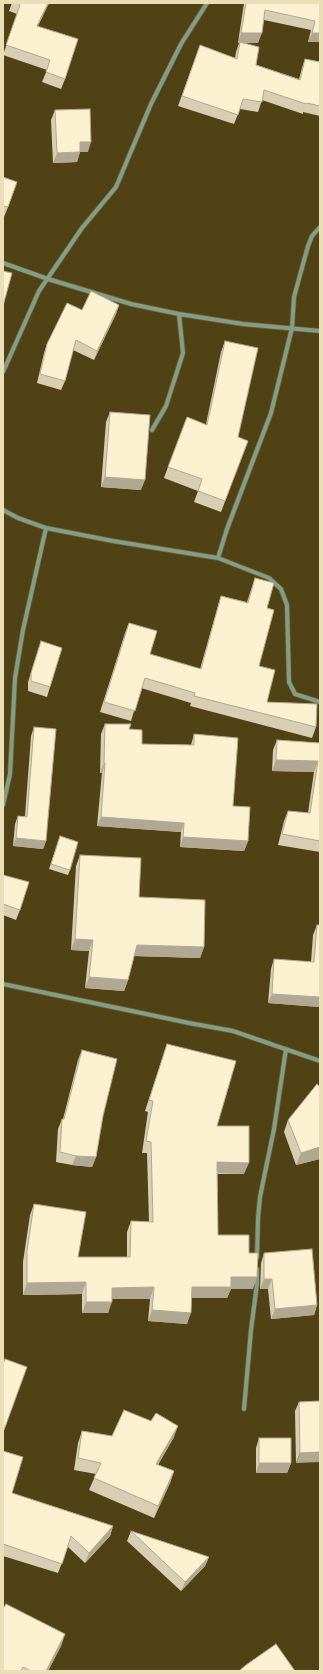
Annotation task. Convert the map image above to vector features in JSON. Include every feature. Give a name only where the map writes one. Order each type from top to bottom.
[{"type":"street","points":[[3,372],[39,291],[82,228],[116,187],[151,104],[182,44],[207,3]]},
{"type":"street","points":[[218,558],[227,529],[270,413],[292,328],[294,297],[308,246],[312,236],[320,227]]},
{"type":"street","points":[[3,263],[48,279],[131,304],[178,314],[243,324],[320,331]]},
{"type":"street","points":[[152,430],[166,406],[183,353],[178,314]]},
{"type":"street","points":[[3,510],[18,518],[46,528],[113,541],[218,558],[269,578],[281,589],[287,605],[289,682],[295,694],[320,702]]},
{"type":"street","points":[[3,806],[10,774],[15,678],[23,630],[46,528]]},
{"type":"street","points":[[3,984],[181,1022],[233,1031],[320,1061]]},
{"type":"street","points":[[244,1409],[251,1330],[258,1284],[259,1211],[286,1049]]},
{"type":"building","points":[[17,3],[48,3],[37,26],[78,39],[65,79],[46,72],[50,60],[6,45],[20,5]]},
{"type":"building","points":[[246,3],[320,3],[320,33],[312,33],[315,21],[265,10],[262,33],[241,33]]},
{"type":"building","points":[[240,42],[259,47],[256,65],[300,80],[305,59],[320,62],[320,106],[306,104],[264,90],[262,102],[243,99],[238,115],[182,96],[200,45],[237,59]]},
{"type":"building","points":[[90,109],[91,142],[80,142],[80,152],[57,153],[55,110]]},
{"type":"building","points":[[3,177],[17,182],[8,207],[3,206]]},
{"type":"building","points":[[3,271],[12,273],[3,306]]},
{"type":"building","points":[[91,291],[119,305],[97,351],[76,340],[65,381],[40,374],[47,344],[67,303],[82,310]]},
{"type":"building","points":[[225,341],[258,348],[238,437],[248,441],[225,501],[198,491],[202,479],[168,467],[187,417],[207,425]]},
{"type":"building","points":[[110,412],[150,415],[145,480],[105,477]]},
{"type":"building","points":[[255,578],[274,583],[267,608],[274,610],[259,666],[275,670],[267,702],[317,704],[316,727],[194,696],[195,693],[145,678],[135,711],[104,702],[129,623],[157,631],[150,654],[201,669],[221,596],[248,603]]},
{"type":"building","points":[[41,641],[62,648],[50,687],[31,681],[31,673]]},
{"type":"building","points":[[105,724],[131,724],[129,729],[142,730],[142,744],[194,745],[194,734],[238,738],[233,806],[250,807],[248,841],[183,837],[184,823],[101,817],[105,763]]},
{"type":"building","points":[[34,727],[56,729],[46,841],[16,838],[18,816],[27,817]]},
{"type":"building","points":[[277,740],[320,743],[320,841],[282,834],[288,811],[310,813],[318,761],[276,760]]},
{"type":"building","points":[[60,836],[78,842],[70,870],[51,864]]},
{"type":"building","points":[[80,855],[141,858],[139,897],[205,900],[204,947],[137,945],[128,980],[89,977],[93,940],[75,939]]},
{"type":"building","points":[[3,875],[29,882],[20,910],[3,904]]},
{"type":"building","points":[[317,925],[320,925],[320,997],[272,994],[274,959],[314,962]]},
{"type":"building","points":[[167,1044],[236,1061],[217,1126],[249,1126],[249,1163],[217,1162],[218,1235],[249,1235],[249,1253],[258,1253],[257,1277],[231,1277],[231,1287],[192,1287],[191,1313],[152,1310],[154,1287],[112,1288],[112,1302],[86,1302],[86,1282],[27,1283],[27,1251],[34,1204],[86,1212],[78,1257],[130,1257],[131,1221],[153,1222],[151,1142],[146,1141],[153,1101],[149,1100]]},
{"type":"building","points":[[82,1050],[117,1059],[103,1116],[96,1157],[76,1156],[60,1152],[62,1119],[64,1119]]},
{"type":"building","points":[[317,1084],[320,1087],[320,1147],[301,1153],[288,1120]]},
{"type":"building","points":[[312,1249],[317,1305],[275,1309],[272,1279],[264,1279],[264,1253]]},
{"type":"building","points":[[5,1359],[27,1367],[3,1430],[3,1364]]},
{"type":"building","points":[[320,1401],[320,1452],[300,1453],[299,1402]]},
{"type":"building","points":[[124,1410],[151,1421],[156,1413],[178,1426],[156,1464],[174,1471],[158,1506],[94,1478],[101,1463],[78,1458],[82,1431],[112,1436]]},
{"type":"building","points":[[259,1438],[291,1438],[291,1463],[259,1463]]},
{"type":"building","points":[[3,1451],[23,1457],[12,1493],[113,1526],[89,1553],[71,1536],[62,1564],[3,1544]]},
{"type":"building","points":[[131,1531],[209,1557],[185,1582]]},
{"type":"building","points":[[6,1604],[65,1634],[46,1671],[31,1671],[23,1667],[21,1671],[3,1671],[3,1609]]},
{"type":"building","points":[[276,1644],[295,1671],[239,1671],[246,1665]]}]
